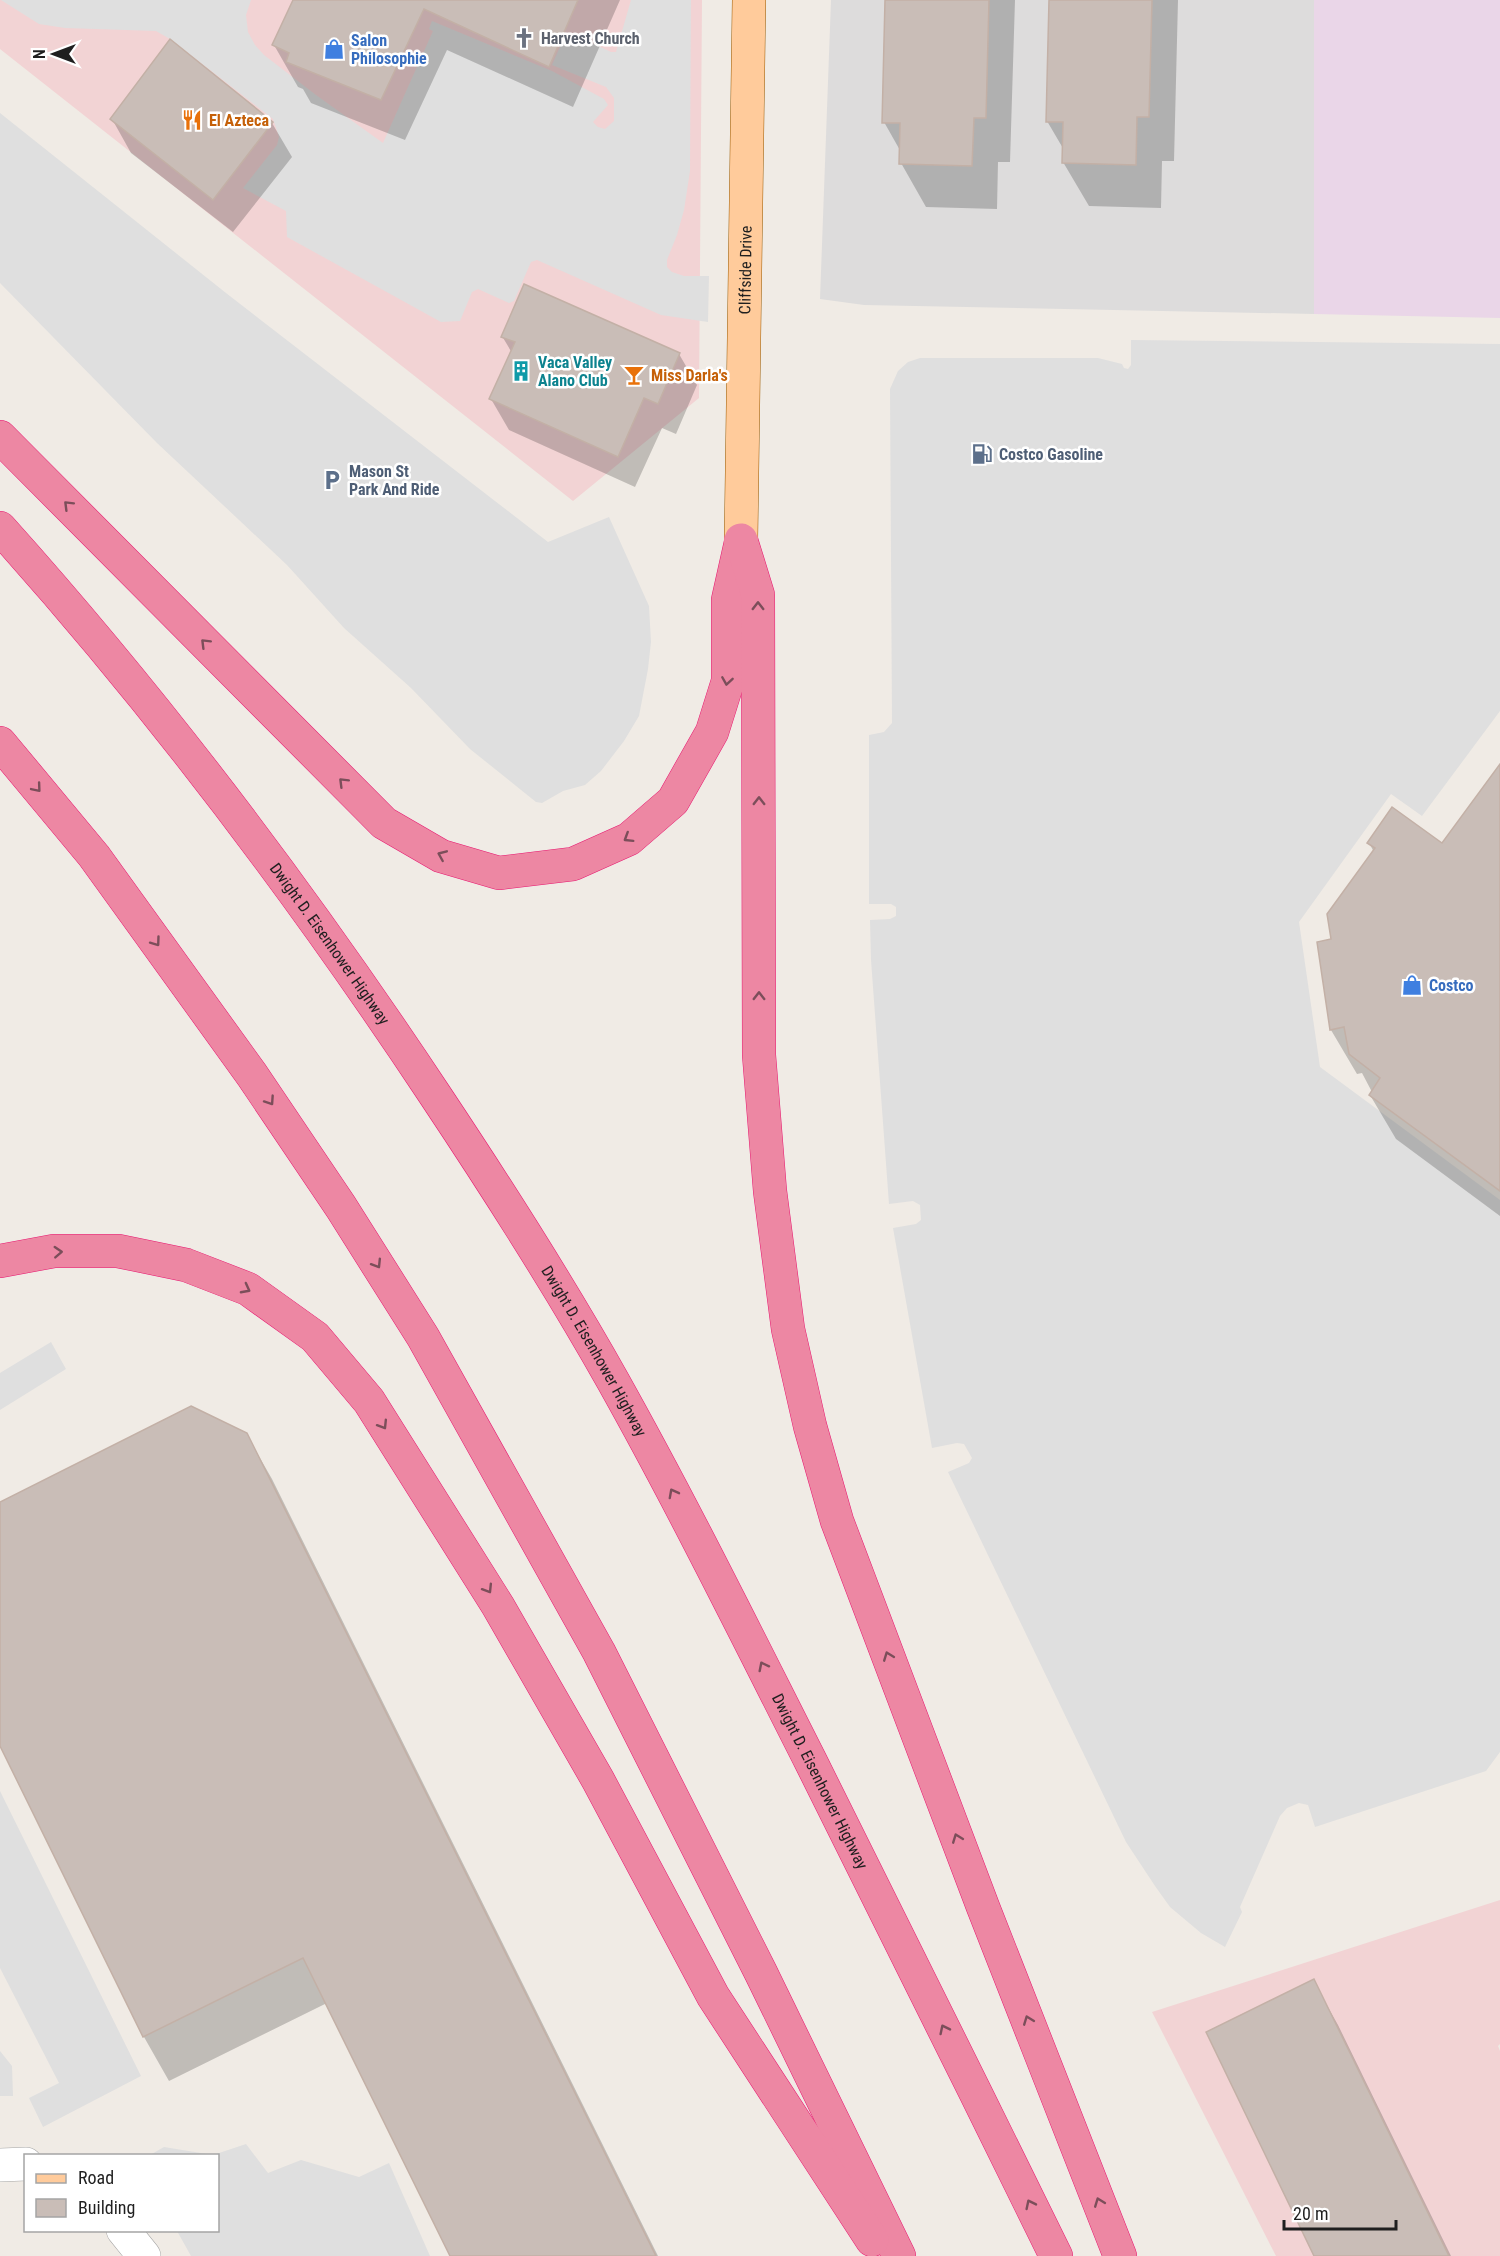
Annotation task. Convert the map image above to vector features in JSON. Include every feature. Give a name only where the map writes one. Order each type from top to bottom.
[{"type":"highway","points":[[0,438],[384,823],[441,856],[499,873],[573,864],[629,839],[673,801],[712,732],[728,681],[728,600],[741,540]]},
{"type":"highway","name":"Dwight D. Eisenhower Highway","points":[[0,528],[61,595],[220,792],[364,988],[491,1180],[611,1377],[677,1500],[766,1673],[1056,2256]]},
{"type":"highway","points":[[741,540],[758,595],[759,1054],[770,1191],[788,1329],[810,1426],[837,1521],[987,1918],[1120,2256]]},
{"type":"highway","points":[[0,743],[94,856],[252,1075],[341,1207],[423,1337],[599,1652],[761,1973],[899,2256]]},
{"type":"highway","points":[[0,1261],[54,1251],[118,1251],[186,1265],[248,1289],[315,1337],[369,1401],[498,1605],[598,1780],[713,1996],[883,2256]]},
{"type":"main road","name":"Cliffside Drive","points":[[741,540],[749,0]]},
{"type":"street","points":[[0,2165],[24,2164]]},
{"type":"street","points":[[125,2232],[144,2256]]},
{"type":"shaded area","points":[[0,0],[702,0],[699,398],[573,501],[0,49]]},
{"type":"shaded area","points":[[1,0],[251,0],[246,15],[248,32],[264,55],[383,143],[433,31],[429,29],[432,21],[552,71],[604,99],[608,105],[593,122],[605,129],[614,121],[614,98],[606,87],[552,65],[566,33],[616,52],[631,0],[691,0],[690,171],[684,210],[667,260],[667,267],[672,272],[684,276],[709,276],[708,322],[661,315],[537,260],[531,262],[514,301],[509,303],[478,289],[472,292],[460,321],[441,322],[287,237],[286,211],[243,188],[277,145],[279,137],[273,119],[170,39],[156,31],[65,28],[39,24]]},
{"type":"shaded area","points":[[831,0],[1314,0],[1314,314],[864,305],[820,299]]},
{"type":"shaded area","points":[[1314,0],[1500,0],[1500,318],[1314,314]]},
{"type":"shaded area","name":"Mason St Park And Ride","points":[[0,113],[226,293],[548,542],[609,517],[649,606],[651,642],[639,716],[624,741],[601,771],[585,785],[563,791],[542,803],[536,802],[470,749],[411,688],[344,628],[287,565],[157,443],[0,283]]},
{"type":"shaded area","points":[[1131,340],[1500,344],[1500,711],[1422,816],[1391,794],[1299,922],[1320,1067],[1500,1200],[1500,1752],[1486,1771],[1315,1827],[1308,1805],[1299,1803],[1287,1808],[1280,1816],[1240,1907],[1242,1912],[1225,1947],[1201,1933],[1170,1907],[1126,1842],[948,1472],[969,1463],[972,1458],[964,1444],[957,1443],[932,1448],[893,1228],[916,1224],[921,1220],[920,1205],[913,1201],[889,1204],[871,960],[870,920],[890,919],[896,916],[896,907],[891,904],[869,904],[869,735],[884,732],[892,723],[890,389],[898,371],[908,362],[920,358],[1098,358],[1122,364],[1128,369],[1131,365]]},
{"type":"shaded area","points":[[51,1342],[66,1369],[0,1410],[0,1373]]},
{"type":"shaded area","points":[[0,1791],[141,2076],[43,2127],[29,2098],[59,2083],[0,1968]]},
{"type":"shaded area","points":[[1500,1900],[1500,2044],[1498,2046],[1500,2051],[1500,2256],[1276,2256],[1152,2012]]},
{"type":"shaded area","points":[[0,2051],[12,2066],[13,2096],[0,2096]]},
{"type":"shaded area","points":[[246,2144],[268,2173],[301,2160],[359,2177],[389,2163],[430,2256],[191,2256],[178,2232],[219,2232],[219,2154],[216,2154]]},
{"type":"shaded area","points":[[164,2147],[207,2154],[152,2154]]},
{"type":"building","points":[[293,0],[578,0],[549,67],[424,9],[381,100],[286,62],[289,53],[272,45]]},
{"type":"building","points":[[885,0],[989,0],[986,118],[974,118],[972,166],[899,164],[900,123],[882,123]]},
{"type":"building","points":[[1049,0],[1152,0],[1149,117],[1137,117],[1136,165],[1062,163],[1063,122],[1046,122]]},
{"type":"building","name":"El Azteca","points":[[170,39],[273,122],[213,200],[110,119]]},
{"type":"building","points":[[524,284],[680,353],[658,404],[644,398],[618,457],[489,399],[515,342],[501,337]]},
{"type":"building","name":"Costco","points":[[1500,764],[1500,1191],[1369,1095],[1380,1078],[1349,1054],[1344,1027],[1330,1030],[1317,942],[1331,939],[1327,914],[1375,848],[1367,843],[1392,807],[1442,843]]},
{"type":"building","points":[[191,1406],[247,1433],[656,2256],[450,2256],[303,1958],[143,2037],[0,1746],[0,1502]]},
{"type":"building","points":[[1314,1979],[1449,2256],[1314,2256],[1206,2032]]},
{"type":"place","name":"Harvest Church","points":[[524,38]]},
{"type":"place","name":"Salon Philosophie","points":[[334,49]]},
{"type":"place","name":"El Azteca","points":[[192,120]]},
{"type":"place","name":"Vaca Valley Alano Club","points":[[521,371]]},
{"type":"place","name":"Miss Darla's","points":[[634,375]]},
{"type":"place","name":"Costco Gasoline","points":[[982,454]]},
{"type":"place","name":"Mason St Park And Ride","points":[[332,480]]},
{"type":"place","name":"Costco","points":[[1412,985]]}]
